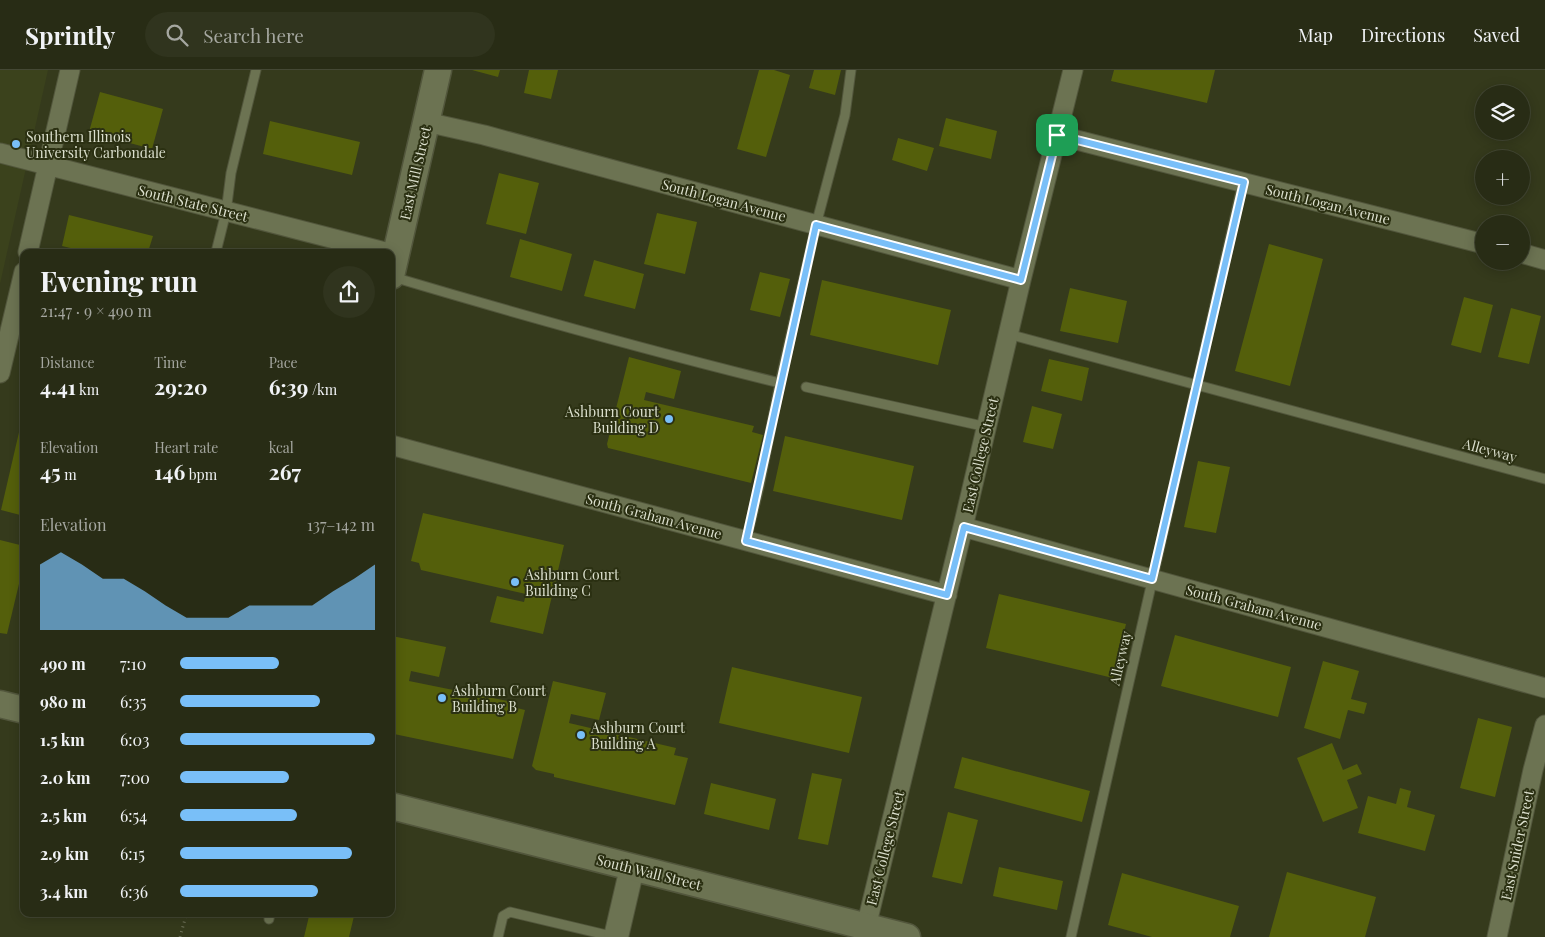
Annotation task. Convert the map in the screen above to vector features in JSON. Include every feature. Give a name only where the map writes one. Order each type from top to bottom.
[{"type":"main road","name":"East Mill Street","points":[[394,249],[438,70]]},
{"type":"main road","points":[[0,704],[20,709]]},
{"type":"main road","name":"South Wall Street","points":[[395,807],[907,937]]},
{"type":"street","points":[[29,249],[70,70]]},
{"type":"street","name":"East College Street","points":[[866,927],[1073,70]]},
{"type":"street","name":"South Logan Avenue","points":[[426,122],[484,135],[1021,280]]},
{"type":"street","name":"South Logan Avenue","points":[[1057,135],[1475,242]]},
{"type":"street","name":"South State Street","points":[[0,153],[226,212],[346,249]]},
{"type":"street","points":[[1530,256],[1545,260]]},
{"type":"street","points":[[0,373],[20,289]]},
{"type":"street","name":"South Graham Avenue","points":[[395,446],[947,595]]},
{"type":"street","name":"South Graham Avenue","points":[[964,527],[1545,688]]},
{"type":"street","name":"East Snider Street","points":[[1497,937],[1533,770],[1545,725]]},
{"type":"street","points":[[616,937],[632,868]]},
{"type":"lane","points":[[217,249],[226,212],[231,173],[256,70]]},
{"type":"lane","points":[[746,541],[816,225],[845,115],[851,70]]},
{"type":"lane","name":"Alleyway","points":[[1070,937],[1244,182]]},
{"type":"lane","points":[[395,265],[466,300],[692,361],[780,382]]},
{"type":"lane","name":"Alleyway","points":[[1008,334],[1545,479]]},
{"type":"lane","points":[[806,387],[987,427]]},
{"type":"lane","points":[[498,937],[504,916],[510,912],[616,937]]},
{"type":"path","points":[[180,937],[186,917]]},
{"type":"shaded area","name":"Southern Illinois University Carbondale","points":[[0,70],[48,70],[0,284]]},
{"type":"building","points":[[472,70],[500,70],[498,77]]},
{"type":"building","points":[[529,70],[558,70],[551,99],[524,93]]},
{"type":"building","points":[[759,70],[774,70],[790,75],[766,157],[737,149]]},
{"type":"building","points":[[814,70],[841,70],[835,95],[809,88]]},
{"type":"building","points":[[1114,70],[1215,70],[1207,103],[1111,81]]},
{"type":"building","points":[[100,92],[163,109],[152,149],[89,132]]},
{"type":"building","points":[[946,118],[997,131],[991,159],[939,146]]},
{"type":"building","points":[[270,121],[360,142],[352,175],[263,154]]},
{"type":"building","points":[[898,138],[934,148],[927,171],[892,160]]},
{"type":"building","points":[[499,173],[539,183],[526,234],[486,224]]},
{"type":"building","points":[[657,213],[697,222],[685,274],[644,264]]},
{"type":"building","points":[[69,215],[153,236],[149,249],[74,249],[62,246]]},
{"type":"building","points":[[520,239],[572,254],[562,291],[510,277]]},
{"type":"building","points":[[1269,244],[1323,259],[1290,386],[1235,371]]},
{"type":"building","points":[[594,260],[644,274],[635,309],[584,296]]},
{"type":"building","points":[[760,272],[790,279],[780,317],[750,310]]},
{"type":"building","points":[[822,280],[951,310],[938,365],[810,335]]},
{"type":"building","points":[[1070,288],[1127,301],[1118,343],[1060,331]]},
{"type":"building","points":[[1464,297],[1493,305],[1481,353],[1451,345]]},
{"type":"building","points":[[1511,308],[1541,316],[1529,364],[1498,357]]},
{"type":"building","name":"Ashburn Court Building D","points":[[629,357],[681,371],[674,399],[646,392],[644,400],[754,426],[752,432],[763,435],[751,483],[608,448],[607,444]]},
{"type":"building","points":[[1049,359],[1089,368],[1082,401],[1041,391]]},
{"type":"building","points":[[1032,406],[1062,414],[1053,449],[1023,442]]},
{"type":"building","points":[[20,428],[20,515],[1,510]]},
{"type":"building","points":[[785,436],[914,466],[902,520],[773,491]]},
{"type":"building","points":[[1198,461],[1230,467],[1216,533],[1184,527]]},
{"type":"building","name":"Ashburn Court Building C","points":[[423,513],[564,545],[543,634],[490,622],[497,596],[524,602],[526,594],[421,570],[419,563],[411,561]]},
{"type":"building","points":[[0,540],[20,545],[20,580],[7,634],[0,633]]},
{"type":"building","points":[[999,594],[1126,624],[1113,678],[986,648]]},
{"type":"building","points":[[1175,635],[1291,667],[1278,717],[1161,686]]},
{"type":"building","name":"Ashburn Court Building B","points":[[395,637],[446,647],[439,677],[411,671],[409,681],[517,703],[517,708],[525,710],[513,759],[395,734]]},
{"type":"building","points":[[1323,661],[1359,671],[1351,699],[1367,703],[1364,714],[1348,710],[1340,739],[1304,728]]},
{"type":"building","points":[[732,667],[862,697],[849,753],[719,723]]},
{"type":"building","name":"Ashburn Court Building A","points":[[553,681],[606,693],[599,720],[571,714],[569,723],[676,748],[674,755],[688,758],[675,805],[554,777],[554,774],[536,770],[532,766]]},
{"type":"building","points":[[1478,718],[1512,727],[1495,797],[1460,788]]},
{"type":"building","points":[[1332,743],[1343,770],[1357,764],[1362,774],[1347,780],[1358,808],[1323,822],[1297,758]]},
{"type":"building","points":[[962,757],[1090,791],[1082,822],[954,788]]},
{"type":"building","points":[[812,773],[842,779],[828,845],[798,839]]},
{"type":"building","points":[[711,783],[776,799],[769,830],[704,814]]},
{"type":"building","points":[[1400,788],[1411,791],[1407,807],[1435,815],[1425,851],[1358,833],[1368,796],[1396,804]]},
{"type":"building","points":[[948,812],[978,820],[962,884],[932,877]]},
{"type":"building","points":[[999,867],[1063,881],[1057,910],[993,896]]},
{"type":"building","points":[[1287,872],[1376,897],[1365,937],[1269,937]]},
{"type":"building","points":[[1122,873],[1239,906],[1230,937],[1152,937],[1108,925]]},
{"type":"building","points":[[309,917],[354,917],[349,937],[304,937]]},
{"type":"place","name":"Southern Illinois University Carbondale","points":[[16,144]]},
{"type":"place","name":"Ashburn Court Building D","points":[[669,419]]},
{"type":"place","name":"Ashburn Court Building C","points":[[515,582]]},
{"type":"place","name":"Ashburn Court Building B","points":[[442,698]]},
{"type":"place","name":"Ashburn Court Building A","points":[[581,735]]},
{"type":"route","points":[[1057,135],[1244,182],[1152,579],[964,527],[947,595],[746,541],[816,225],[1021,280],[1057,135]]}]
